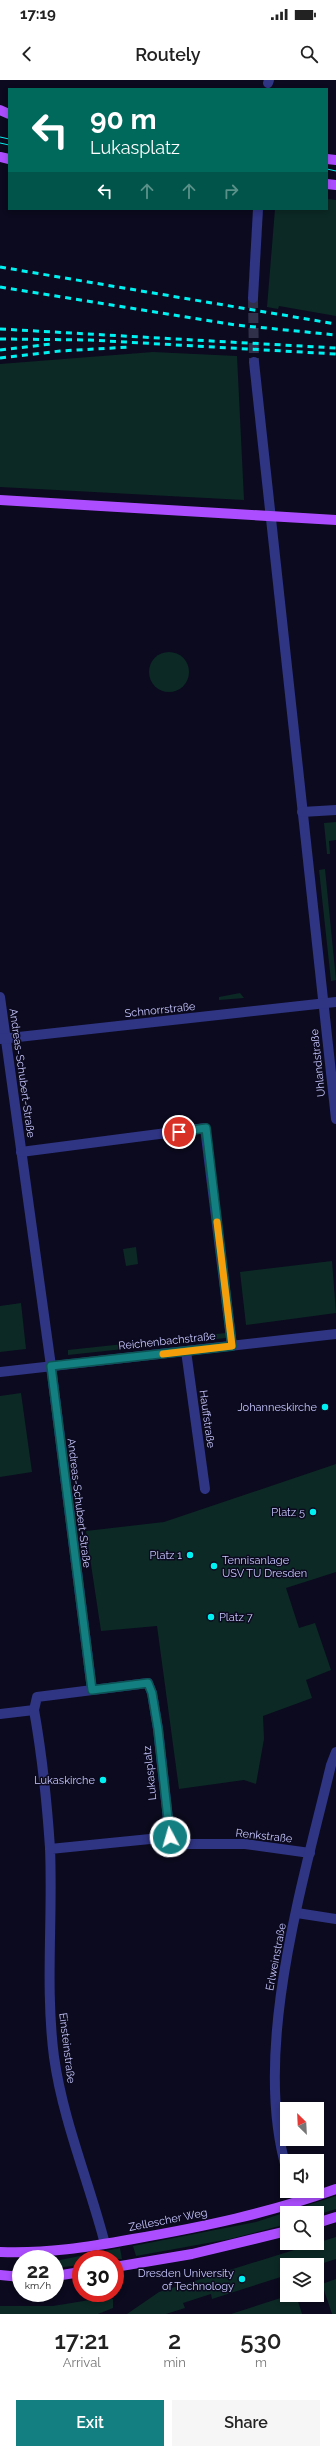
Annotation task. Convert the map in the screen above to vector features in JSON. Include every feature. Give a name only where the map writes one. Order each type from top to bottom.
[{"type":"main road","points":[[0,500],[336,520]]},
{"type":"main road","name":"Zellescher Weg","points":[[0,2252],[26,2253],[105,2244],[175,2232],[297,2203],[336,2189]]},
{"type":"main road","points":[[324,2221],[336,2217]]},
{"type":"main road","points":[[124,2265],[192,2254],[280,2233]]},
{"type":"main road","points":[[0,2275],[12,2276]]},
{"type":"street","points":[[253,298],[258,210]]},
{"type":"street","name":"Uhlandstraße","points":[[254,362],[336,1119]]},
{"type":"street","points":[[302,812],[336,810]]},
{"type":"street","name":"Andreas-Schubert-Straße","points":[[0,997],[2,1039],[21,1152],[51,1366],[92,1690]]},
{"type":"street","name":"Schnorrstraße","points":[[2,1039],[336,1002]]},
{"type":"street","name":"Andreas-Schubert-Straße","points":[[21,1152],[206,1128],[232,1346]]},
{"type":"street","name":"Reichenbachstraße","points":[[0,1372],[336,1334]]},
{"type":"street","name":"Hauffstraße","points":[[186,1351],[205,1489]]},
{"type":"street","name":"Lukasplatz","points":[[34,1710],[37,1697],[148,1683],[152,1693],[158,1729],[170,1837]]},
{"type":"street","points":[[0,1714],[34,1710],[50,1849],[170,1837]]},
{"type":"street","name":"Erlweinstraße","points":[[284,2154],[278,2127],[275,2076],[279,2009],[310,1853],[331,1765],[336,1752]]},
{"type":"street","name":"Renkstraße","points":[[170,1837],[179,1844],[245,1844],[310,1853]]},
{"type":"street","name":"Einsteinstraße","points":[[50,1849],[48,1985],[54,2058],[60,2088],[75,2144],[105,2244]]},
{"type":"street","points":[[297,1913],[336,1919]]},
{"type":"street","points":[[296,2198],[297,2203]]},
{"type":"green space","points":[[328,199],[336,200],[336,316],[279,306],[278,309],[267,307],[275,210],[328,210]]},
{"type":"green space","points":[[153,352],[237,356],[244,500],[0,487],[0,364]]},
{"type":"green space","points":[[169,652],[177,654],[183,658],[187,664],[189,672],[187,680],[183,686],[177,690],[169,692],[161,690],[155,686],[151,680],[149,672],[151,664],[155,658],[161,654]]},
{"type":"green space","points":[[336,822],[336,840],[329,841],[330,854],[327,854],[324,823]]},
{"type":"green space","points":[[325,869],[336,980],[331,981],[319,870]]},
{"type":"green space","points":[[240,993],[244,998],[219,1000],[219,997]]},
{"type":"green space","points":[[136,1247],[138,1264],[126,1266],[123,1249]]},
{"type":"green space","points":[[332,1261],[336,1313],[246,1325],[240,1272]]},
{"type":"green space","points":[[21,1303],[26,1349],[0,1352],[0,1306]]},
{"type":"green space","points":[[226,1333],[226,1338],[68,1355],[68,1350]]},
{"type":"green space","points":[[21,1393],[32,1472],[0,1477],[0,1396]]},
{"type":"green space","name":"Tennisanlage USV TU Dresden","points":[[336,1464],[336,1572],[286,1588],[299,1628],[315,1623],[331,1670],[306,1680],[312,1698],[263,1716],[264,1739],[256,1784],[244,1780],[179,1789],[157,1626],[101,1631],[86,1531],[164,1522]]},
{"type":"green space","points":[[336,2196],[336,2209],[324,2213],[324,2206],[305,2206]]},
{"type":"green space","points":[[280,2214],[280,2226],[230,2239],[136,2256],[133,2246],[256,2222]]},
{"type":"green space","points":[[336,2237],[336,2259],[324,2263],[324,2258],[280,2258],[280,2277],[212,2299],[211,2294],[183,2303],[185,2308],[166,2314],[127,2314],[159,2292],[294,2250],[324,2250],[324,2241]]},
{"type":"green space","points":[[120,2248],[120,2250],[110,2250]]},
{"type":"green space","points":[[72,2258],[72,2266],[64,2267],[64,2259]]},
{"type":"green space","points":[[336,2279],[336,2314],[332,2314],[324,2290],[324,2283]]},
{"type":"green space","points":[[280,2298],[280,2302],[298,2302],[302,2314],[231,2314]]},
{"type":"green space","points":[[77,2302],[113,2302],[113,2308],[98,2314],[0,2314],[0,2306],[53,2306]]},
{"type":"tunnel","points":[[253,298],[254,362]]},
{"type":"tram line","points":[[0,137],[8,139]]},
{"type":"tram line","points":[[0,143],[8,145]]},
{"type":"tram line","points":[[328,169],[336,171]]},
{"type":"railway","points":[[0,267],[336,324]]},
{"type":"railway","points":[[0,287],[236,325],[336,335]]},
{"type":"railway","points":[[0,329],[336,348]]},
{"type":"railway","points":[[0,339],[90,340],[336,354]]},
{"type":"railway","points":[[0,350],[51,344]]},
{"type":"railway","points":[[0,358],[60,351],[129,347]]},
{"type":"slow traffic","points":[[163,1354],[232,1346],[217,1222]]},
{"type":"place","name":"Johanneskirche","points":[[325,1407]]},
{"type":"place","name":"Platz 5","points":[[313,1512]]},
{"type":"place","name":"Platz 1","points":[[190,1555]]},
{"type":"place","name":"Tennisanlage USV TU Dresden","points":[[214,1566]]},
{"type":"place","name":"Platz 7","points":[[211,1617]]},
{"type":"place","name":"Lukaskirche","points":[[103,1780]]},
{"type":"place","name":"Dresden University of Technology","points":[[242,2279]]},
{"type":"route","points":[[170,1837],[158,1729],[152,1693],[148,1683],[92,1690],[51,1366],[232,1346],[206,1128],[179,1132]]}]
